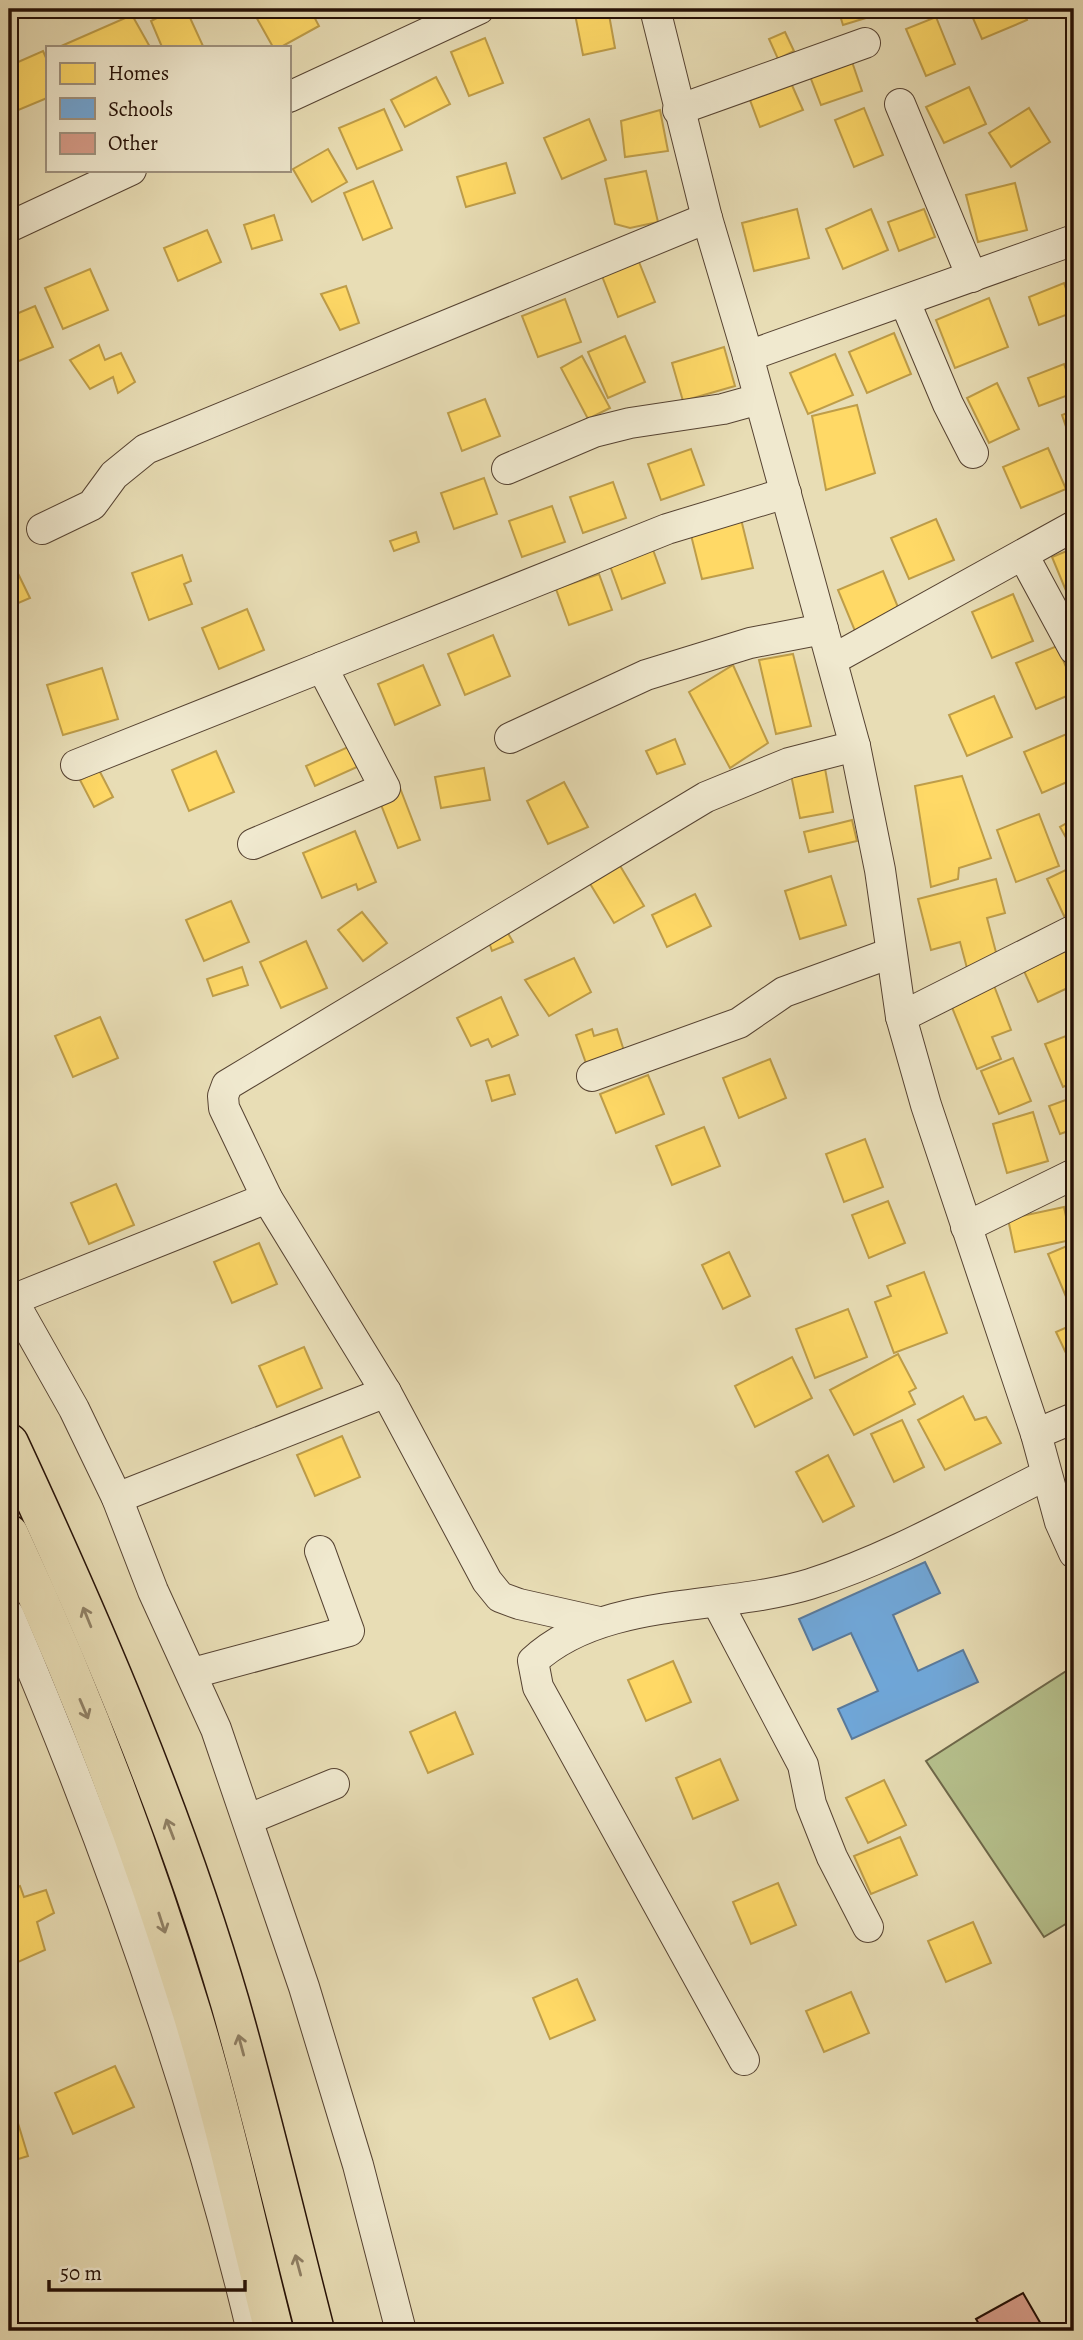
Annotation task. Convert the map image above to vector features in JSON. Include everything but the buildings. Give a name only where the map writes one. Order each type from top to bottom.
[{"type":"highway","points":[[9,1443],[67,1567],[180,1854],[230,2003],[315,2331]]},
{"type":"highway","points":[[9,1534],[90,1723],[188,2002],[274,2331]]},
{"type":"street","points":[[290,96],[436,17],[479,9]]},
{"type":"street","points":[[655,9],[707,218],[748,356],[855,746],[878,858],[901,1017],[966,1227],[1036,1433],[1060,1522],[1074,1553]]},
{"type":"street","points":[[678,110],[865,43]]},
{"type":"street","points":[[900,104],[972,277]]},
{"type":"street","points":[[9,227],[127,172]]},
{"type":"street","points":[[42,530],[92,505],[114,475],[146,449],[707,218]]},
{"type":"street","points":[[748,356],[1074,240]]},
{"type":"street","points":[[905,302],[948,404],[973,453]]},
{"type":"street","points":[[508,469],[594,432],[630,423],[723,409],[760,399]]},
{"type":"street","points":[[76,765],[602,554],[667,530],[786,493]]},
{"type":"street","points":[[832,660],[1074,526]]},
{"type":"street","points":[[1023,555],[1074,649]]},
{"type":"street","points":[[510,738],[646,676],[750,643],[823,629]]},
{"type":"street","points":[[253,844],[385,788],[322,667]]},
{"type":"street","points":[[599,1622],[500,1597],[487,1581],[386,1392],[268,1198],[224,1108],[223,1096],[227,1085],[706,797],[789,763],[855,746]]},
{"type":"street","points":[[901,1017],[1074,930]]},
{"type":"street","points":[[592,1076],[739,1023],[784,992],[891,953]]},
{"type":"street","points":[[966,1227],[1074,1174]]},
{"type":"street","points":[[268,1198],[10,1297],[74,1409],[117,1498],[153,1591],[192,1672],[249,1819],[358,2165],[401,2331]]},
{"type":"street","points":[[117,1498],[386,1392]]},
{"type":"street","points":[[1036,1433],[1074,1418]]},
{"type":"street","points":[[744,2060],[533,1672],[533,1661],[556,1642],[599,1622],[809,1584],[860,1566],[1046,1475]]},
{"type":"street","points":[[192,1672],[349,1630],[320,1551]]},
{"type":"street","points":[[717,1602],[803,1765],[811,1804],[832,1857],[868,1927]]},
{"type":"street","points":[[9,1615],[64,1744],[168,2033],[212,2174],[252,2331]]},
{"type":"street","points":[[249,1819],[334,1784]]},
{"type":"green space","points":[[1074,1666],[1074,1919],[1044,1937],[926,1761]]}]
